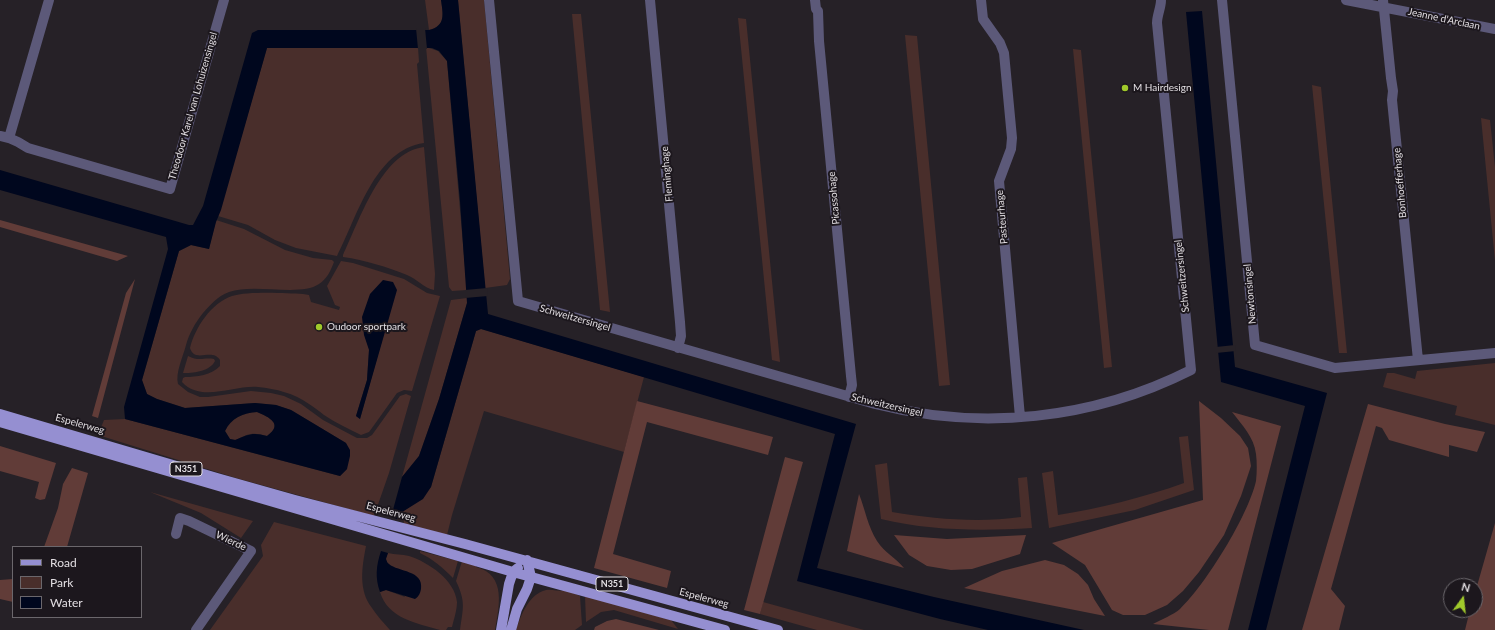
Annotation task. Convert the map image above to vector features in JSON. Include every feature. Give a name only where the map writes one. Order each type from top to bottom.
[{"type":"main road","name":"Espelerweg","points":[[0,414],[217,478],[527,560],[778,630]]},
{"type":"main road","name":"Espelerweg","points":[[0,422],[513,572],[725,630]]},
{"type":"main road","points":[[501,630],[513,572],[527,560],[531,577],[528,589],[517,609],[511,630]]},
{"type":"street","name":"Theodoor Karel van Lohuizensingel","points":[[49,0],[5,137],[28,148],[170,189],[224,0]]},
{"type":"street","name":"Schweitzersingel","points":[[489,0],[518,301],[849,397],[906,411],[939,416],[972,418],[1020,417],[1076,410],[1106,403],[1146,390],[1191,370],[1157,23],[1161,0]]},
{"type":"street","name":"Fleminghage","points":[[650,0],[680,322],[681,336],[678,348]]},
{"type":"street","name":"Picassohage","points":[[815,0],[816,9],[818,11],[819,41],[852,385],[849,397]]},
{"type":"street","name":"Pasteurhage","points":[[981,0],[984,19],[1000,43],[1004,52],[1012,145],[999,181],[1020,417]]},
{"type":"street","name":"Newtonsingel","points":[[1222,0],[1255,345],[1335,368],[1495,353]]},
{"type":"street","name":"Jeanne d'Arclaan","points":[[1346,0],[1384,4],[1495,29]]},
{"type":"street","name":"Bonhoefferhage","points":[[1384,4],[1418,360]]},
{"type":"street","name":"Wierde","points":[[176,534],[180,518],[251,551],[196,630]]},
{"type":"green space","points":[[425,0],[441,0],[442,5],[443,15],[441,22],[438,26],[429,30]]},
{"type":"green space","points":[[458,0],[484,0],[510,279],[507,285],[485,288]]},
{"type":"green space","points":[[572,14],[581,14],[610,312],[600,310]]},
{"type":"green space","points":[[738,18],[746,19],[780,362],[772,360]]},
{"type":"green space","points":[[905,35],[917,36],[950,385],[939,386]]},
{"type":"green space","points":[[418,47],[419,62],[417,64],[424,143],[407,148],[392,158],[380,172],[360,205],[337,256],[296,248],[275,240],[248,225],[218,216],[267,48]]},
{"type":"green space","points":[[426,47],[438,51],[447,61],[467,290],[452,291],[449,287]]},
{"type":"green space","points":[[1073,49],[1081,50],[1112,367],[1104,368]]},
{"type":"green space","points":[[1312,85],[1321,87],[1347,353],[1339,353]]},
{"type":"green space","points":[[1481,118],[1490,120],[1495,167],[1495,261]]},
{"type":"green space","points":[[424,147],[435,274],[434,290],[411,277],[392,269],[343,257],[373,190],[384,175],[395,161],[409,152]]},
{"type":"green space","points":[[216,220],[244,229],[285,250],[313,258],[332,260],[334,262],[324,280],[311,288],[289,290],[239,290],[229,292],[218,298],[203,313],[187,341],[178,370],[178,384],[188,392],[200,397],[251,391],[284,396],[301,404],[323,420],[357,438],[367,438],[372,435],[400,396],[406,394],[411,396],[389,473],[374,516],[236,478],[98,435],[104,420],[125,419],[340,476],[347,469],[346,443],[291,410],[276,405],[255,403],[185,408],[157,399],[147,394],[142,380],[179,251],[191,245],[209,249]]},
{"type":"green space","points":[[341,261],[353,263],[404,279],[427,293],[440,296],[412,391],[404,390],[397,393],[369,432],[361,435],[342,426],[303,400],[278,390],[249,387],[218,392],[208,392],[190,388],[182,382],[183,378],[185,377],[199,376],[213,372],[220,366],[220,360],[217,356],[196,355],[192,353],[190,348],[192,340],[205,317],[224,299],[247,293],[303,294],[309,295],[311,302],[339,310],[340,307],[335,305],[327,286]],"holes":[[[396,290],[360,419],[356,416],[367,380],[369,350]]]},
{"type":"green space","points":[[467,298],[467,303],[439,399],[419,456],[402,477],[451,300]]},
{"type":"green space","points":[[481,329],[644,377],[624,452],[484,411],[447,535],[403,524],[404,521],[397,519],[399,514],[431,487],[476,331]]},
{"type":"green space","points":[[188,356],[196,359],[214,359],[215,361],[210,367],[202,371],[183,373]]},
{"type":"green space","points":[[1495,363],[1495,425],[1455,415],[1457,406],[1383,387],[1387,373],[1394,373],[1415,379],[1417,371]]},
{"type":"green space","points":[[257,412],[273,421],[274,428],[272,432],[267,436],[251,434],[236,440],[230,439],[225,431],[234,420],[242,415]]},
{"type":"green space","points":[[1188,436],[1194,490],[1135,510],[1049,528],[1042,473],[1053,471],[1058,515],[1121,502],[1184,483],[1179,437]]},
{"type":"green space","points":[[887,463],[892,512],[924,517],[989,520],[1021,517],[1018,478],[1027,477],[1032,528],[994,530],[938,528],[881,519],[875,465]]},
{"type":"green space","points":[[150,492],[253,521],[241,538],[201,513]]},
{"type":"green space","points":[[274,522],[366,546],[362,570],[365,594],[378,617],[390,630],[210,630],[263,556],[261,545]]},
{"type":"green space","points":[[420,551],[458,561],[453,578],[438,564],[420,553]]},
{"type":"green space","points":[[388,553],[406,555],[416,559],[432,567],[446,579],[455,594],[457,602],[452,627],[448,627],[446,630],[440,630],[422,625],[396,614],[390,608],[384,601],[380,592],[386,590],[405,597],[385,559]]},
{"type":"green space","points":[[462,561],[476,565],[476,567],[486,571],[493,577],[497,584],[499,602],[495,630],[460,630],[463,605],[456,581]]},
{"type":"green space","points":[[564,589],[580,596],[582,625],[575,630],[516,630],[520,618],[530,600],[540,592],[546,590],[562,591]]},
{"type":"green space","points":[[585,596],[671,620],[678,629],[614,610],[601,612],[586,622]]},
{"type":"green space","points":[[763,602],[864,630],[817,630],[760,614]]},
{"type":"shaded area","points":[[0,220],[128,256],[117,261],[0,227]]},
{"type":"shaded area","points":[[135,279],[98,418],[92,416],[126,293]]},
{"type":"shaded area","points":[[637,401],[773,437],[768,455],[647,422],[613,554],[671,571],[667,588],[594,568]]},
{"type":"shaded area","points":[[1199,401],[1221,418],[1240,436],[1248,448],[1251,466],[1241,496],[1224,535],[1199,572],[1183,591],[1167,605],[1145,615],[1123,615],[1112,610],[1085,565],[1052,543],[1203,500]]},
{"type":"shaded area","points":[[1368,404],[1445,424],[1485,432],[1477,452],[1449,445],[1449,457],[1389,440],[1382,428],[1376,426],[1331,589],[1345,606],[1339,630],[1302,630]]},
{"type":"shaded area","points":[[1232,412],[1281,426],[1228,630],[1209,630],[1153,624],[1180,609],[1202,583],[1225,549],[1252,496],[1256,481],[1257,460],[1255,448],[1247,432]]},
{"type":"shaded area","points":[[0,446],[56,463],[45,499],[40,500],[35,498],[39,482],[0,471]]},
{"type":"shaded area","points":[[785,457],[803,462],[760,614],[744,610]]},
{"type":"shaded area","points":[[72,468],[88,473],[67,546],[44,546],[58,508],[63,484]]},
{"type":"shaded area","points":[[859,494],[869,524],[877,541],[883,549],[904,568],[847,551]]},
{"type":"shaded area","points":[[1495,523],[1495,630],[1465,630],[1468,618],[1483,618],[1483,578],[1479,578]]},
{"type":"shaded area","points":[[894,535],[947,539],[1026,535],[1020,554],[972,569],[951,570],[927,566],[909,555]]},
{"type":"shaded area","points":[[1045,560],[1064,565],[1078,574],[1088,585],[1094,599],[1105,616],[964,588],[1002,571]]},
{"type":"shaded area","points":[[12,579],[12,602],[0,599],[0,580]]},
{"type":"shaded area","points":[[616,619],[659,630],[594,630],[595,627],[607,621]]},
{"type":"water","points":[[441,0],[458,0],[488,314],[856,424],[817,568],[934,597],[1084,630],[988,630],[940,619],[797,581],[835,434],[481,329],[476,331],[431,487],[423,499],[399,514],[397,519],[391,517],[402,477],[419,456],[439,399],[467,303],[460,201],[447,61],[439,51],[432,48],[267,48],[209,249],[191,245],[179,251],[142,380],[147,394],[157,399],[185,408],[255,403],[276,405],[291,410],[346,443],[350,450],[347,469],[340,476],[125,419],[124,407],[168,249],[166,237],[0,190],[0,170],[193,225],[203,206],[252,33],[258,30],[429,30],[438,26],[441,22],[443,15]],"holes":[[[257,412],[273,421],[274,424],[272,432],[267,436],[251,434],[235,440],[230,439],[225,431],[234,420],[242,415]]]},
{"type":"water","points":[[1202,11],[1235,367],[1327,393],[1266,630],[1248,630],[1305,406],[1221,382],[1186,12]]},
{"type":"water","points":[[383,280],[393,282],[397,290],[360,419],[356,416],[367,380],[369,350],[364,335],[362,317],[370,294]]},
{"type":"water","points":[[381,551],[388,553],[386,559],[388,564],[410,572],[419,578],[421,589],[419,595],[415,599],[386,590],[380,592],[377,582],[377,572]]},
{"type":"pier","points":[[416,28],[425,28],[427,49],[418,49]]},
{"type":"pier","points":[[487,288],[488,296],[465,298],[465,290]]},
{"type":"pier","points":[[1235,345],[1236,351],[1216,353],[1216,347]]},
{"type":"place","name":"M Hairdesign","points":[[1125,88]]},
{"type":"place","name":"Oudoor sportpark","points":[[319,327]]}]
